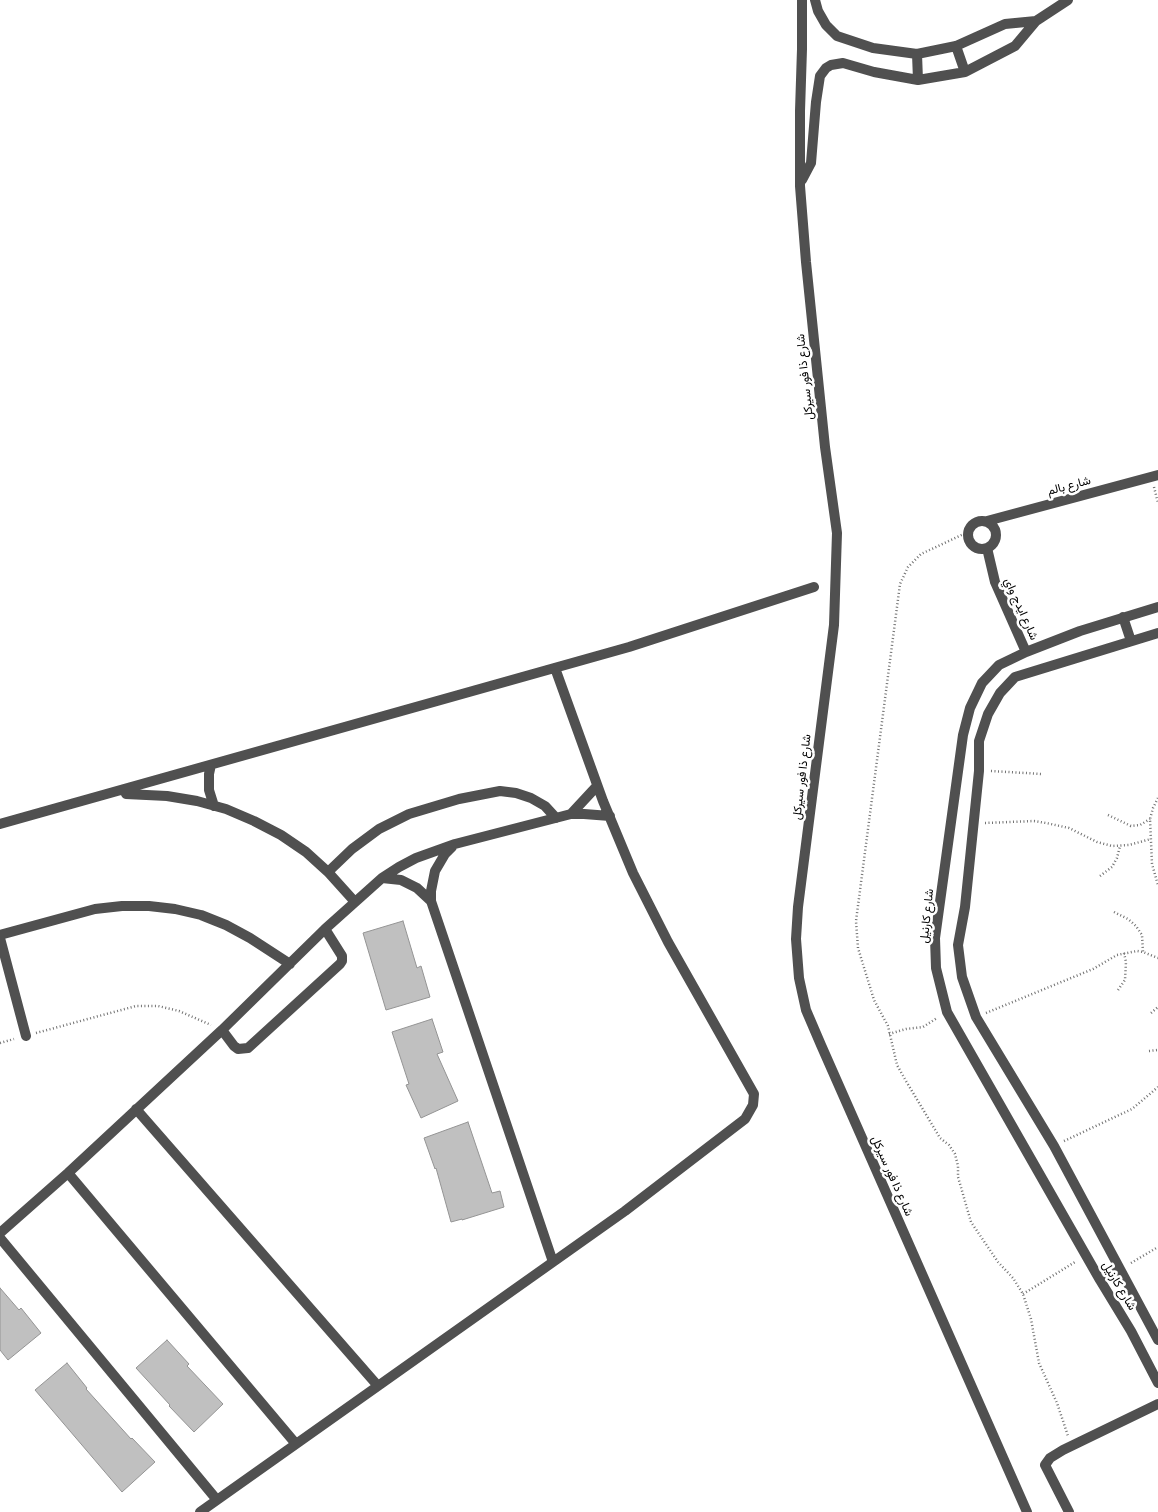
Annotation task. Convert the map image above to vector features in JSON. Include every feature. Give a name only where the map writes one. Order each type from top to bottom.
[{"type":"street","name":"شارع ذا فور سيركل","points":[[802,0],[800,186],[825,447],[837,533],[834,625],[798,907],[796,939],[799,978],[806,1010],[1027,1512]]},
{"type":"street","points":[[815,0],[818,11],[826,25],[837,36],[873,48],[917,54],[956,46],[1005,24],[1036,21]]},
{"type":"street","points":[[800,186],[804,174],[811,163],[820,76],[826,68],[843,63],[874,72],[918,80],[965,72],[1015,46],[1036,21],[1068,0]]},
{"type":"street","points":[[956,46],[965,72]]},
{"type":"street","points":[[917,54],[918,80]]},
{"type":"street","name":"شارع بالم","points":[[987,521],[1158,475]]},
{"type":"street","points":[[982,520],[991,524],[996,532],[995,542],[987,548],[982,549],[973,546],[968,532],[973,524],[982,520]]},
{"type":"street","name":"شارع ايدج واي","points":[[987,548],[994,582],[1026,652]]},
{"type":"street","points":[[0,824],[629,647],[814,587]]},
{"type":"street","name":"شارع كارنيل","points":[[1158,607],[1123,617],[1026,652],[999,666],[982,682],[970,708],[963,735],[935,938],[936,968],[947,1012],[1131,1331],[1158,1383]]},
{"type":"street","points":[[1123,617],[1132,641]]},
{"type":"street","name":"شارع كارنيل","points":[[1158,633],[1015,677],[1000,692],[988,714],[979,741],[979,771],[974,823],[965,907],[958,945],[962,977],[976,1017],[1054,1146],[1158,1340]]},
{"type":"street","points":[[200,1512],[625,1211],[736,1127],[745,1119],[753,1104],[754,1094],[668,942],[633,873],[597,786],[555,668]]},
{"type":"street","points":[[963,735],[979,741]]},
{"type":"street","points":[[211,766],[208,782],[214,806]]},
{"type":"street","points":[[571,814],[597,786]]},
{"type":"street","points":[[328,872],[352,849],[379,829],[409,814],[467,797],[500,791],[516,792],[545,806],[556,818]]},
{"type":"street","points":[[107,795],[138,794],[197,801],[254,821],[281,835],[306,852],[328,872],[355,902]]},
{"type":"street","points":[[0,1233],[68,1174],[222,1030],[325,929],[382,878],[416,858],[455,844],[571,814],[610,816]]},
{"type":"street","points":[[455,844],[445,854],[435,871],[432,881],[431,901],[553,1262]]},
{"type":"street","points":[[382,878],[392,878],[418,888],[431,901]]},
{"type":"street","points":[[26,1036],[0,937],[95,909],[149,906],[201,915],[226,925],[250,938],[290,964]]},
{"type":"street","points":[[222,1030],[238,1049],[248,1048],[340,964],[342,956],[325,929]]},
{"type":"street","points":[[136,1109],[378,1386]]},
{"type":"street","points":[[68,1174],[296,1444]]},
{"type":"street","points":[[0,1238],[217,1500]]},
{"type":"street","points":[[1100,1280],[1120,1269]]},
{"type":"street","points":[[1069,1512],[1045,1465],[1050,1458],[1158,1404]]},
{"type":"path","points":[[979,771],[1042,774]]},
{"type":"path","points":[[1158,798],[1150,819],[1152,864],[1158,885]]},
{"type":"path","points":[[1108,815],[1131,826],[1140,825],[1150,819]]},
{"type":"path","points":[[974,823],[1034,821],[1046,823],[1069,828],[1104,845],[1129,845],[1151,839]]},
{"type":"path","points":[[1100,876],[1112,867],[1120,846]]},
{"type":"path","points":[[1152,864],[1158,868]]},
{"type":"path","points":[[1114,912],[1128,919],[1136,926],[1142,935],[1143,952]]},
{"type":"path","points":[[976,1017],[1093,969],[1117,955],[1143,952],[1158,958]]},
{"type":"path","points":[[1118,990],[1125,980],[1124,953]]},
{"type":"path","points":[[0,1043],[136,1006],[158,1006],[179,1011],[222,1030]]},
{"type":"path","points":[[1151,1013],[1158,1007]]},
{"type":"path","points":[[889,1034],[923,1027],[947,1012]]},
{"type":"path","points":[[1149,1051],[1158,1050]]},
{"type":"path","points":[[1054,1146],[1132,1109],[1158,1087]]},
{"type":"path","points":[[1120,1269],[1158,1247]]},
{"type":"path","points":[[1023,1294],[1087,1255]]},
{"type":"building","points":[[403,921],[417,968],[421,966],[430,997],[386,1010],[363,933]]},
{"type":"building","points":[[432,1019],[443,1052],[437,1054],[458,1101],[421,1118],[406,1085],[409,1084],[392,1032]]},
{"type":"building","points":[[468,1122],[492,1193],[500,1191],[504,1207],[451,1222],[436,1168],[424,1138]]},
{"type":"building","points":[[0,1288],[19,1310],[21,1308],[41,1333],[8,1360],[0,1350]]},
{"type":"building","points":[[167,1340],[189,1364],[187,1366],[223,1404],[194,1432],[136,1368]]},
{"type":"building","points":[[67,1363],[86,1389],[131,1439],[155,1462],[122,1492],[35,1390]]}]
